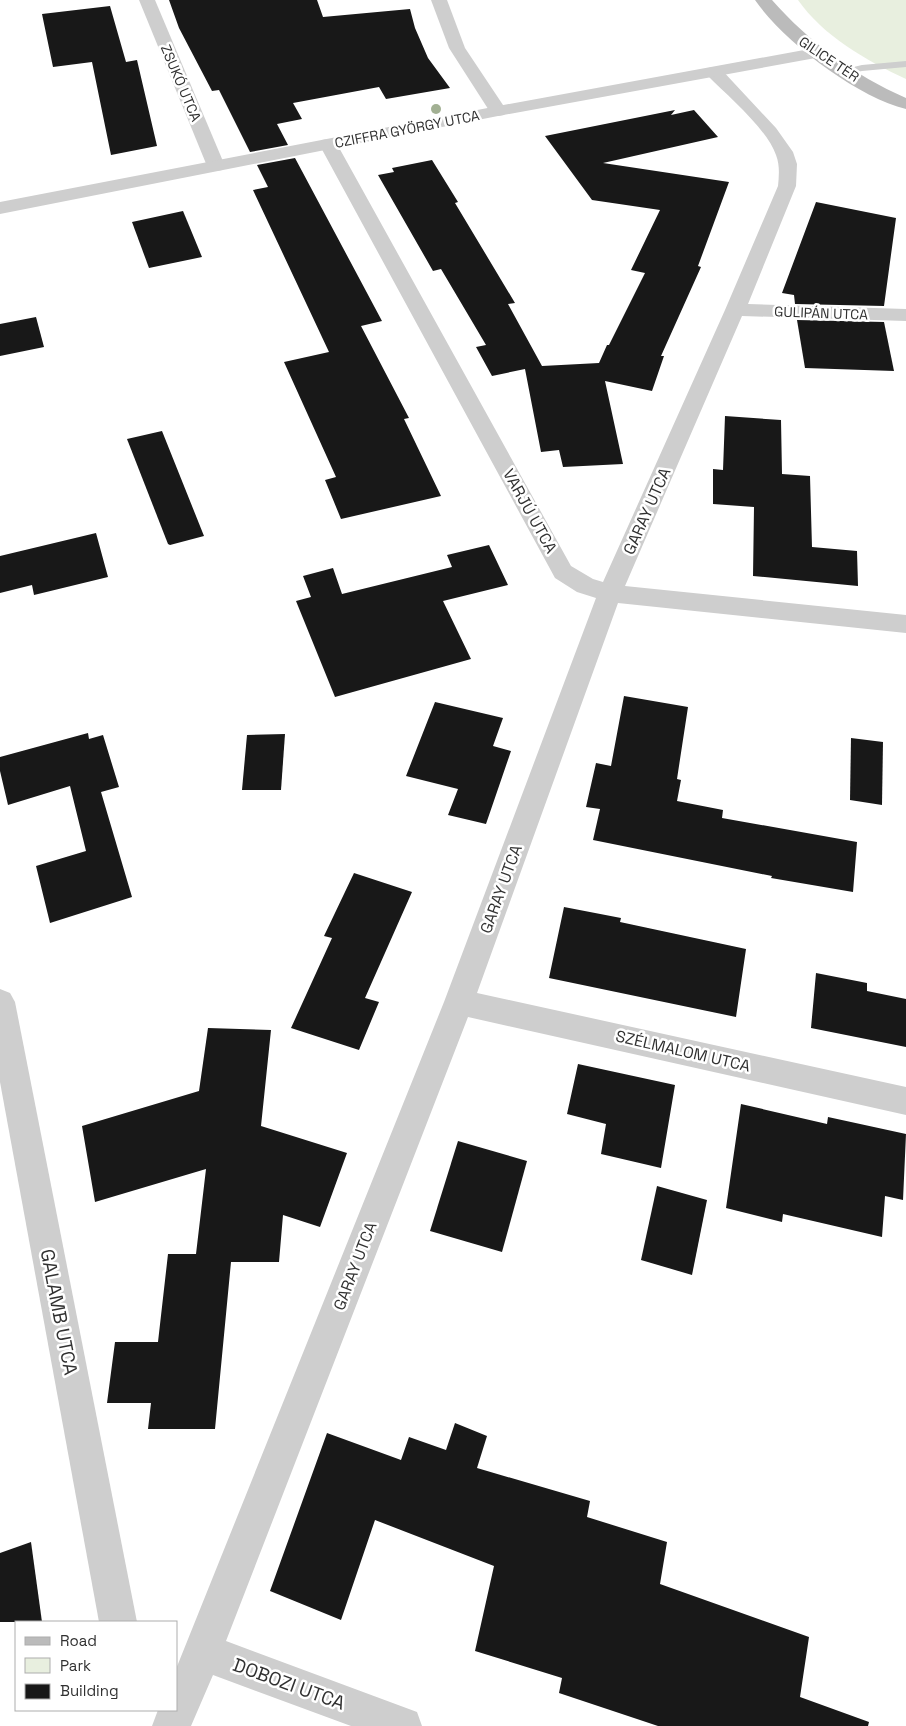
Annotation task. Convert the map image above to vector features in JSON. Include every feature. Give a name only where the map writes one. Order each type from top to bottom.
[{"type":"main road","name":"GILICE TÉR","points":[[763,0],[784,26],[815,52],[844,72],[906,104]]},
{"type":"street","name":"ZSUKÓ UTCA","points":[[147,0],[216,166]]},
{"type":"street","points":[[439,0],[457,48],[498,111]]},
{"type":"street","name":"CZIFFRA GYÖRGY UTCA","points":[[0,208],[498,111],[815,52]]},
{"type":"street","name":"GARAY UTCA","points":[[178,1705],[203,1652],[459,1002],[610,593],[736,310],[787,186],[788,169],[784,153],[771,134],[714,72]]},
{"type":"street","name":"VARJÚ UTCA","points":[[328,144],[563,572],[572,580],[610,593],[906,624]]},
{"type":"street","name":"GULIPÁN UTCA","points":[[736,310],[906,315]]},
{"type":"street","name":"GALAMB UTCA","points":[[0,1002],[118,1621]]},
{"type":"street","name":"SZÉLMALOM UTCA","points":[[459,1002],[906,1101]]},
{"type":"street","name":"DOBOZI UTCA","points":[[203,1652],[403,1726]]},
{"type":"lane","points":[[844,72],[862,68],[906,64]]},
{"type":"green space","points":[[798,0],[906,0],[906,79],[861,56],[833,36],[808,13]]},
{"type":"building","points":[[169,0],[317,0],[323,17],[410,9],[415,28],[428,58],[450,88],[386,99],[379,87],[293,103],[302,119],[277,124],[288,145],[250,152],[219,90],[212,91],[179,28]]},
{"type":"building","points":[[110,6],[126,62],[137,60],[157,146],[111,155],[92,62],[53,67],[42,14]]},
{"type":"building","points":[[675,110],[671,115],[694,110],[718,137],[603,163],[729,182],[698,266],[701,267],[661,356],[664,356],[652,391],[605,381],[623,464],[563,467],[559,450],[541,452],[525,369],[492,376],[476,347],[486,345],[441,269],[433,271],[378,175],[394,172],[392,168],[432,160],[458,202],[455,203],[515,303],[508,304],[542,366],[599,363],[645,273],[631,270],[660,210],[592,200],[545,136]]},
{"type":"building","points":[[295,158],[382,321],[361,326],[409,418],[404,419],[441,496],[341,519],[325,480],[336,477],[284,362],[329,352],[253,190],[268,187],[257,165]]},
{"type":"building","points":[[816,202],[896,218],[884,306],[795,304],[794,295],[782,293]]},
{"type":"building","points":[[183,211],[202,257],[149,268],[132,222]]},
{"type":"building","points":[[36,317],[44,347],[0,356],[0,324]]},
{"type":"building","points":[[797,320],[884,322],[894,371],[805,368]]},
{"type":"building","points":[[725,416],[781,420],[782,474],[810,476],[812,547],[857,551],[858,586],[753,576],[754,507],[713,504],[713,469],[723,470]]},
{"type":"building","points":[[162,431],[204,536],[170,545],[127,439]]},
{"type":"building","points":[[96,533],[108,577],[34,595],[32,585],[0,593],[0,556]]},
{"type":"building","points":[[489,545],[508,585],[443,601],[471,659],[335,697],[296,601],[311,597],[303,576],[333,568],[342,594],[452,567],[447,555]]},
{"type":"building","points":[[624,696],[688,707],[677,779],[681,780],[677,801],[723,810],[722,818],[857,842],[853,892],[771,878],[772,876],[593,840],[600,809],[586,807],[596,763],[611,766]]},
{"type":"building","points":[[435,702],[503,718],[493,746],[511,751],[486,824],[448,815],[458,789],[406,776]]},
{"type":"building","points":[[88,733],[89,739],[103,735],[119,787],[101,792],[132,897],[50,923],[36,866],[86,851],[70,786],[8,805],[0,771],[0,757]]},
{"type":"building","points":[[285,734],[281,790],[242,790],[247,735]]},
{"type":"building","points":[[851,738],[883,742],[882,805],[850,800]]},
{"type":"building","points":[[354,873],[412,892],[365,998],[379,1002],[359,1050],[291,1028],[332,938],[324,936]]},
{"type":"building","points":[[564,907],[621,918],[620,922],[746,949],[736,1017],[549,978]]},
{"type":"building","points":[[816,973],[867,983],[867,991],[906,999],[906,1047],[811,1028]]},
{"type":"building","points":[[208,1028],[271,1030],[261,1126],[347,1153],[320,1227],[283,1215],[279,1262],[231,1262],[215,1429],[148,1429],[151,1403],[107,1403],[115,1342],[158,1342],[168,1254],[196,1254],[206,1169],[95,1202],[82,1126],[199,1091]]},
{"type":"building","points":[[578,1064],[675,1085],[661,1168],[601,1154],[606,1124],[567,1114]]},
{"type":"building","points":[[741,1104],[827,1124],[828,1117],[906,1134],[903,1200],[885,1196],[882,1237],[783,1214],[782,1222],[726,1208]]},
{"type":"building","points":[[458,1141],[527,1161],[502,1252],[430,1231]]},
{"type":"building","points":[[657,1186],[707,1200],[692,1275],[641,1260]]},
{"type":"building","points":[[455,1423],[487,1436],[477,1468],[590,1501],[587,1517],[667,1542],[660,1584],[809,1637],[800,1697],[869,1722],[868,1726],[658,1726],[559,1693],[562,1678],[475,1651],[494,1566],[375,1520],[341,1620],[270,1591],[327,1433],[401,1460],[409,1437],[446,1450]]},
{"type":"building","points":[[31,1542],[42,1621],[0,1622],[0,1553]]}]
